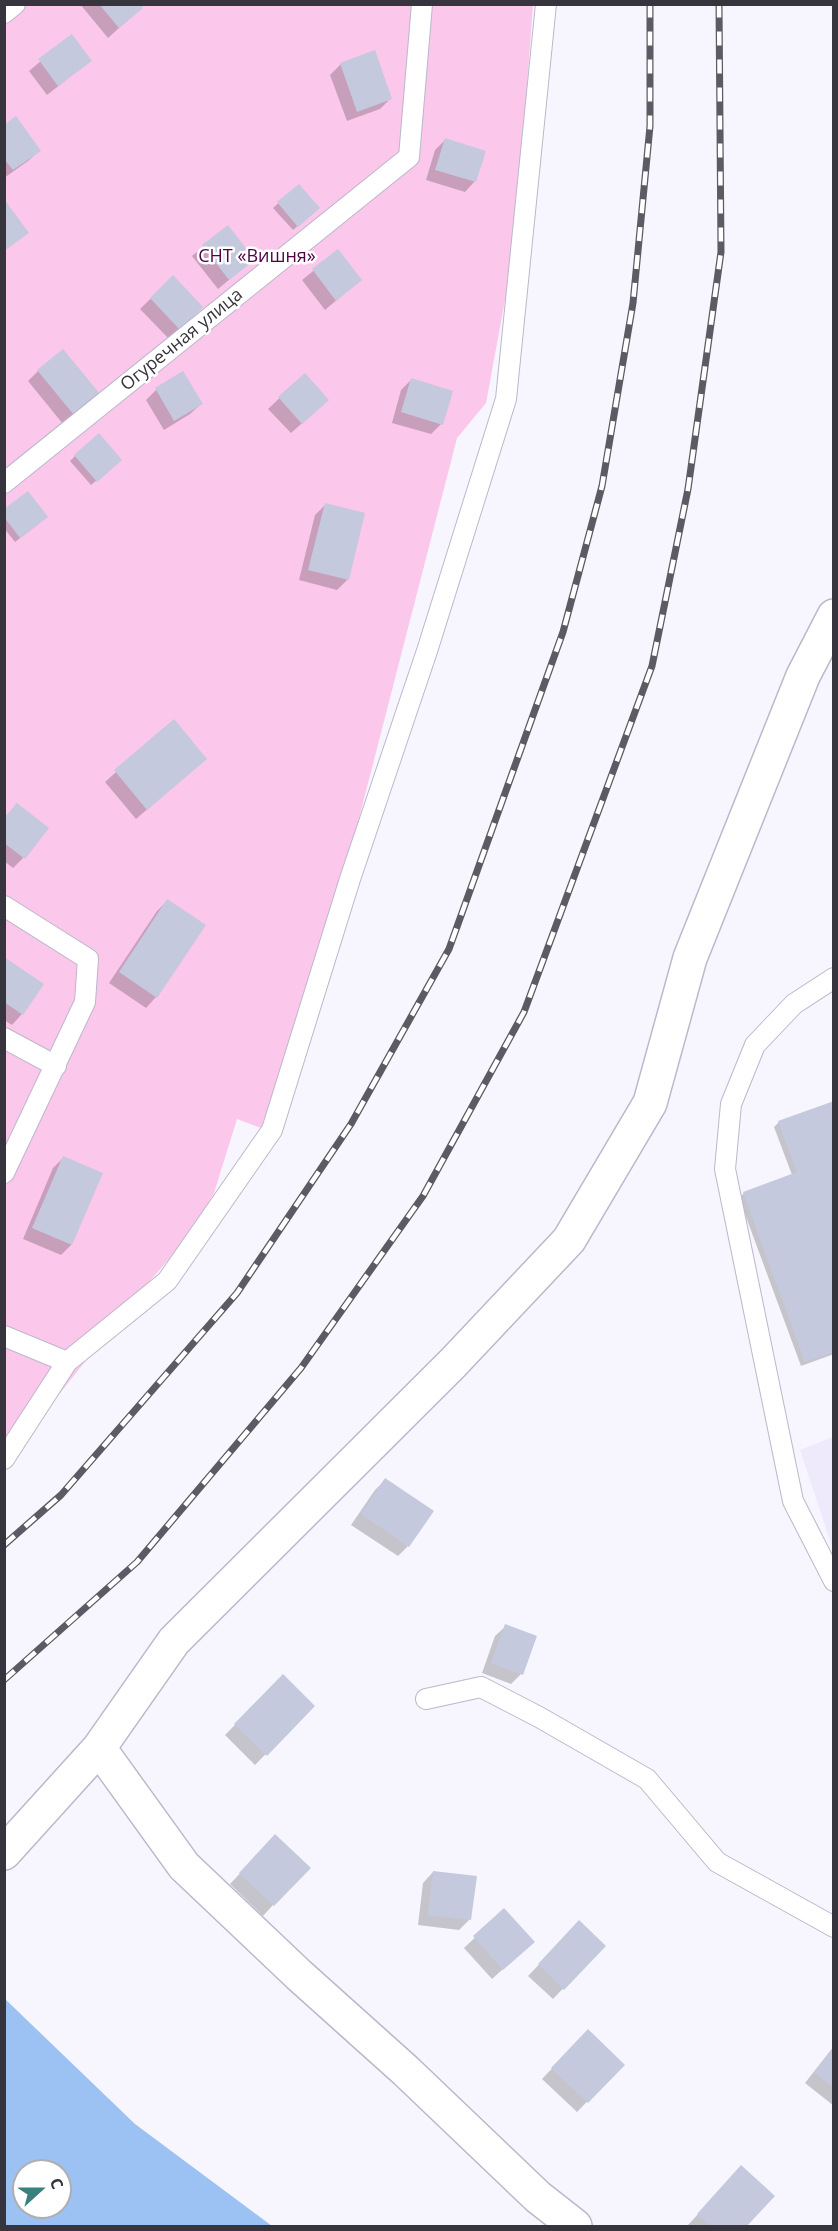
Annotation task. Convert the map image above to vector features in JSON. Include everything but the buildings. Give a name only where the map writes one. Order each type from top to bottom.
[{"type":"street","points":[[4,1853],[99,1748],[174,1641],[453,1363],[568,1240],[650,1102],[690,958],[803,676],[834,616]]},
{"type":"street","points":[[99,1748],[184,1866],[298,1975],[406,2071],[538,2198],[575,2226]]},
{"type":"lane","points":[[4,13],[15,4]]},
{"type":"lane","name":"Огуречная улица","points":[[4,483],[409,157],[422,4]]},
{"type":"lane","points":[[4,1459],[67,1362],[167,1281],[272,1131],[350,879],[427,651],[506,399],[546,4]]},
{"type":"lane","points":[[4,906],[88,959],[85,1002],[4,1173]]},
{"type":"lane","points":[[834,978],[794,1004],[755,1045],[730,1104],[725,1169],[793,1501],[834,1581]]},
{"type":"lane","points":[[4,1038],[56,1066]]},
{"type":"lane","points":[[4,1336],[67,1362]]},
{"type":"lane","points":[[426,1699],[481,1687],[539,1717],[647,1779],[717,1862],[834,1927]]},
{"type":"shaded area","points":[[833,1437],[833,1550],[800,1450]]},
{"type":"green space","name":"СНТ «Вишня»","points":[[5,5],[533,5],[515,246],[486,403],[457,438],[333,919],[261,1128],[237,1119],[214,1193],[198,1220],[175,1252],[5,1462]]},
{"type":"water","points":[[4,1998],[135,2124],[272,2226],[5,2226]]},
{"type":"railway","points":[[4,1545],[61,1495],[237,1293],[351,1124],[449,949],[563,632],[602,486],[633,303],[650,126],[650,4]]},
{"type":"railway","points":[[4,1680],[137,1562],[301,1368],[423,1196],[524,1012],[652,666],[688,489],[721,252],[719,4]]}]
